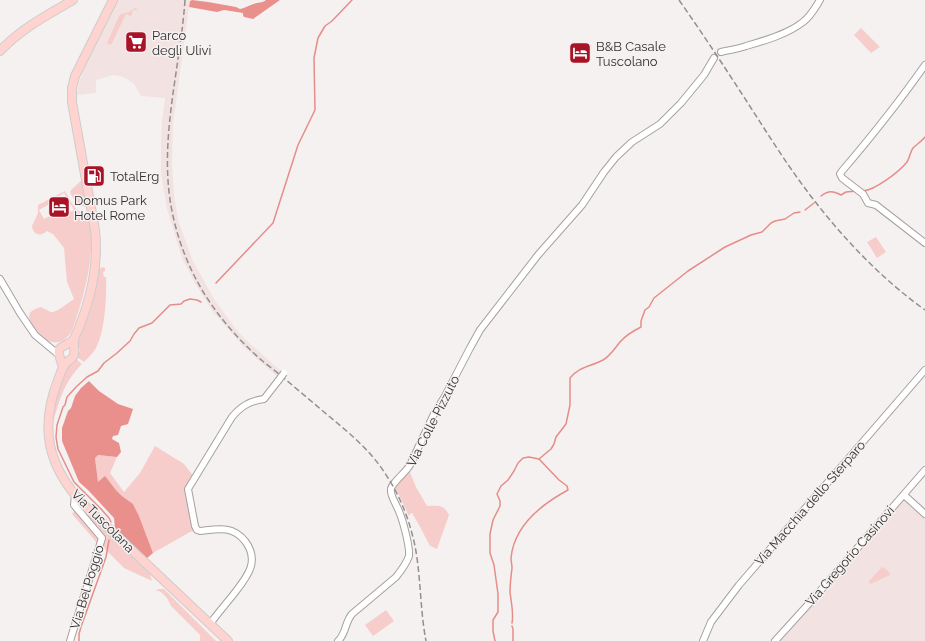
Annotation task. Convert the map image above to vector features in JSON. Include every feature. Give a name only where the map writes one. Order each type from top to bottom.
[{"type":"main road","points":[[0,51],[25,29],[74,0]]},
{"type":"main road","points":[[59,357],[62,360],[68,361],[73,357],[74,340],[93,283],[95,267],[95,230],[72,102],[72,88],[74,79],[113,0]]},
{"type":"main road","points":[[63,368],[59,357],[59,350],[64,345],[74,340]]},
{"type":"main road","points":[[64,345],[70,346],[74,351]]},
{"type":"main road","name":"Via Tuscolana","points":[[68,361],[63,368],[54,391],[48,420],[52,452],[57,467],[64,480],[84,505],[228,641]]},
{"type":"street","points":[[721,52],[765,40],[797,26],[804,22],[820,0]]},
{"type":"street","name":"Via Colle Pizzuto","points":[[338,641],[343,635],[349,617],[396,577],[408,556],[409,552],[404,528],[399,511],[391,494],[391,489],[392,486],[406,472],[410,465],[434,414],[478,334],[535,259],[582,205],[618,154],[632,142],[658,126],[689,95],[704,76],[714,58]]},
{"type":"street","points":[[925,65],[874,133],[840,174],[842,178],[861,192],[868,203],[876,205],[925,242]]},
{"type":"street","points":[[0,279],[36,336],[59,357]]},
{"type":"street","points":[[44,343],[64,345]]},
{"type":"street","name":"Via Macchia dello Sterparo","points":[[703,641],[711,622],[739,585],[925,370]]},
{"type":"street","points":[[210,624],[248,576],[251,566],[251,555],[249,547],[237,533],[224,528],[197,530],[194,526],[188,489],[232,417],[240,408],[254,400],[264,399],[284,373]]},
{"type":"street","name":"Via Gregorio Casinovi","points":[[775,641],[925,470]]},
{"type":"street","name":"Via Bel Poggio","points":[[70,641],[102,538],[74,505],[75,495]]},
{"type":"street","points":[[904,495],[925,514]]},
{"type":"shaded area","points":[[118,0],[190,0],[173,124],[172,163],[174,194],[178,220],[192,259],[214,299],[245,339],[284,374],[280,379],[243,346],[213,312],[196,285],[182,258],[167,209],[161,173],[162,120],[165,98],[141,96],[134,84],[120,76],[113,75],[96,80],[96,93],[77,95],[79,82],[84,69]]},
{"type":"shaded area","points":[[192,0],[236,7],[240,9],[266,0],[280,0],[253,19],[244,17],[243,13],[224,10],[217,12],[189,7],[190,1]]},
{"type":"shaded area","points":[[135,8],[138,10],[133,10],[131,16],[126,14],[111,45],[107,43],[119,16]]},
{"type":"shaded area","points":[[861,28],[880,47],[871,53],[854,35]]},
{"type":"shaded area","points":[[82,180],[87,207],[76,202],[70,192]]},
{"type":"shaded area","points":[[65,191],[74,206],[80,212],[89,214],[90,218],[91,244],[88,276],[72,331],[64,339],[58,342],[51,342],[42,336],[32,325],[29,316],[33,310],[41,307],[53,312],[74,299],[67,282],[64,248],[53,234],[47,231],[42,234],[38,234],[33,229],[32,226],[38,213],[38,205]],"holes":[[[64,193],[74,210],[63,216],[60,211],[44,219],[39,210],[53,202],[57,202],[55,198]]]},
{"type":"shaded area","points":[[876,237],[886,252],[877,258],[867,242]]},
{"type":"shaded area","points":[[103,267],[105,268],[105,271],[103,272],[104,277],[106,277],[106,293],[102,333],[96,348],[84,362],[77,357],[80,350],[77,344],[92,304],[98,271]]},
{"type":"shaded area","points":[[76,359],[82,364],[67,384],[53,422],[53,410],[61,383],[70,361]]},
{"type":"shaded area","points":[[89,381],[99,391],[118,404],[133,409],[128,424],[121,426],[118,435],[113,436],[112,439],[119,443],[121,452],[117,457],[98,455],[95,458],[98,482],[105,476],[122,496],[133,504],[153,553],[146,559],[115,529],[114,518],[79,482],[62,441],[62,428],[68,411],[71,408],[75,396]]},
{"type":"shaded area","points":[[155,446],[184,464],[195,478],[188,489],[197,530],[190,532],[153,553],[133,504],[115,489],[98,482],[95,457],[98,455],[117,457],[110,473],[124,492],[140,473]]},
{"type":"shaded area","points":[[409,470],[416,487],[427,506],[443,507],[449,515],[437,549],[430,546],[412,513],[409,516],[395,488],[396,484]]},
{"type":"shaded area","points":[[903,497],[925,517],[925,641],[778,641],[821,595]]},
{"type":"shaded area","points":[[78,506],[150,574],[152,581],[124,568],[96,542],[72,514]]},
{"type":"shaded area","points":[[882,567],[887,570],[890,575],[871,584],[869,583],[869,581]]},
{"type":"shaded area","points":[[158,589],[164,589],[216,641],[200,641],[200,635],[171,606],[167,598],[162,593],[156,591]]},
{"type":"shaded area","points":[[386,610],[394,621],[373,636],[365,625]]},
{"type":"waterway","points":[[216,283],[273,223],[298,145],[315,110],[314,58],[318,38],[325,26],[332,21],[352,0]]},
{"type":"waterway","points":[[863,191],[880,184],[898,171],[907,162],[913,148],[925,137]]},
{"type":"waterway","points":[[821,196],[829,192],[841,195],[846,192],[857,191]]},
{"type":"waterway","points":[[805,210],[814,203]]},
{"type":"waterway","points":[[495,641],[493,620],[498,612],[498,594],[494,565],[490,553],[490,534],[493,520],[500,506],[500,501],[497,494],[501,486],[508,480],[518,463],[523,458],[529,457],[539,459],[551,449],[556,437],[566,424],[570,405],[570,378],[581,369],[606,358],[625,337],[641,327],[641,321],[645,310],[649,307],[654,298],[688,271],[725,247],[751,235],[762,232],[775,221],[785,219],[794,213],[800,212]]},
{"type":"waterway","points":[[111,522],[101,509],[74,482],[58,449],[56,437],[57,425],[67,397],[87,377],[98,371],[104,363],[130,341],[139,328],[152,323],[170,305],[181,304],[190,299],[201,302]]},
{"type":"waterway","points":[[512,623],[513,611],[510,583],[513,546],[523,526],[531,517],[539,509],[568,490],[567,486],[559,480],[539,459]]},
{"type":"waterway","points":[[79,641],[81,627],[106,557],[109,540]]},
{"type":"waterway","points":[[512,626],[513,641]]},
{"type":"railway","points":[[185,0],[171,108],[167,162],[173,216],[186,257],[204,294],[243,343],[359,442],[382,468],[401,502],[413,537],[417,558],[426,641]]},
{"type":"railway","points":[[679,0],[787,163],[817,204],[875,269],[925,310]]},
{"type":"place","name":"Parco degli Ulivi","points":[[136,42]]},
{"type":"place","name":"B&B Casale Tuscolano","points":[[580,53]]},
{"type":"place","name":"TotalErg","points":[[94,176]]},
{"type":"place","name":"Domus Park Hotel Rome","points":[[59,207]]}]
